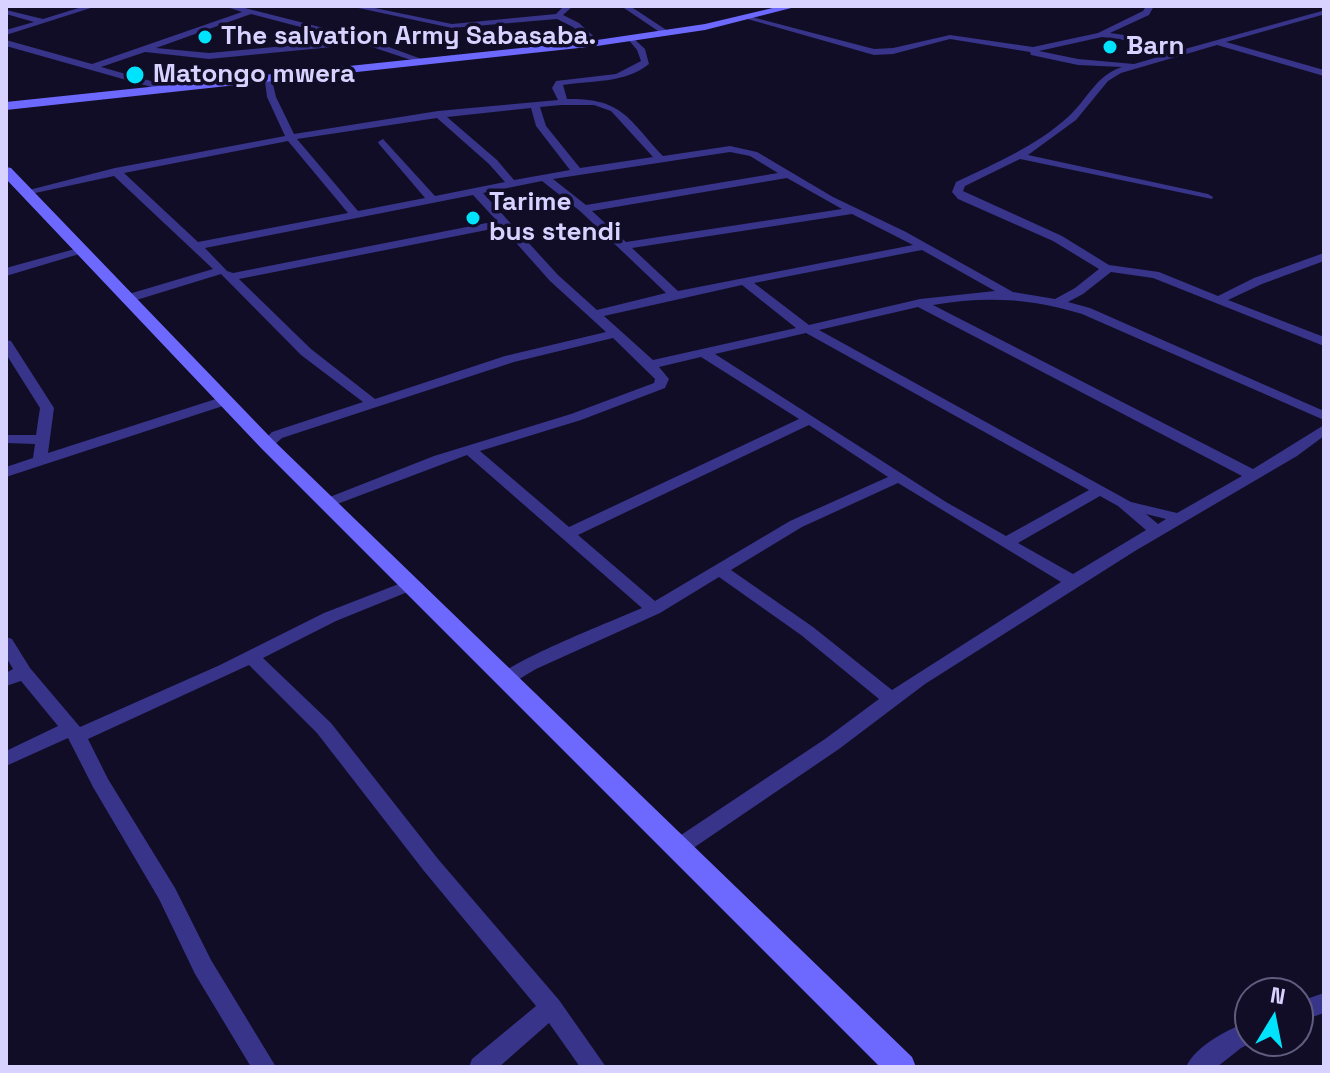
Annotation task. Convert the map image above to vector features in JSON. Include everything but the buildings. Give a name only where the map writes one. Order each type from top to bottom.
[{"type":"main road","points":[[6,106],[597,43],[748,18],[794,6]]},
{"type":"main road","points":[[6,171],[267,444],[901,1067]]},
{"type":"street","points":[[6,33],[93,6]]},
{"type":"street","points":[[228,6],[364,41],[423,61]]},
{"type":"street","points":[[353,6],[452,26],[558,16],[576,25],[597,43]]},
{"type":"street","points":[[558,16],[569,6]]},
{"type":"street","points":[[625,6],[667,33]]},
{"type":"street","points":[[1017,49],[1039,49],[1102,35],[1146,13],[1150,6]]},
{"type":"street","points":[[1298,6],[1322,13]]},
{"type":"street","points":[[6,12],[43,21]]},
{"type":"street","points":[[93,67],[251,12]]},
{"type":"street","points":[[1322,13],[1135,65],[1105,79],[1073,118],[1018,156],[960,184],[957,192],[978,205],[1058,240],[1105,268],[1155,275],[1324,342]]},
{"type":"street","points":[[748,18],[874,52],[893,51],[950,37],[1078,62],[1135,65]]},
{"type":"street","points":[[1102,35],[1121,37],[1174,55]]},
{"type":"street","points":[[565,104],[557,88],[559,83],[622,74],[642,67],[646,62],[645,56],[631,38]]},
{"type":"street","points":[[144,49],[209,56],[364,41]]},
{"type":"street","points":[[1215,42],[1324,73]]},
{"type":"street","points":[[6,43],[162,87]]},
{"type":"street","points":[[267,76],[273,103],[289,137],[356,215]]},
{"type":"street","points":[[535,105],[541,126],[577,171]]},
{"type":"street","points":[[26,192],[289,137],[438,114],[535,105],[608,105],[659,158]]},
{"type":"street","points":[[438,114],[493,162],[512,184]]},
{"type":"street","points":[[383,142],[432,199]]},
{"type":"street","points":[[196,246],[577,171],[730,149],[753,154],[851,211],[924,246],[1008,293]]},
{"type":"street","points":[[1018,156],[1208,197]]},
{"type":"street","points":[[115,171],[306,352],[372,403]]},
{"type":"street","points":[[584,209],[788,175]]},
{"type":"street","points":[[544,177],[584,209],[675,295]]},
{"type":"street","points":[[327,503],[469,449],[647,392],[660,385],[662,379],[650,365],[554,278],[476,191]]},
{"type":"street","points":[[625,246],[851,211]]},
{"type":"street","points":[[126,299],[226,273],[505,223]]},
{"type":"street","points":[[594,315],[675,295],[924,246]]},
{"type":"street","points":[[6,272],[82,250]]},
{"type":"street","points":[[1216,301],[1258,281],[1324,257]]},
{"type":"street","points":[[1058,302],[1079,291],[1105,272],[1105,268]]},
{"type":"street","points":[[744,281],[806,329],[1123,503],[1157,531]]},
{"type":"street","points":[[650,365],[920,303],[1008,293],[1058,302],[1155,339],[1324,416]]},
{"type":"street","points":[[920,303],[1254,476]]},
{"type":"street","points":[[267,444],[277,435],[510,359],[614,334]]},
{"type":"street","points":[[6,344],[47,408],[40,459]]},
{"type":"street","points":[[702,352],[899,477],[1074,582]]},
{"type":"street","points":[[6,472],[227,400]]},
{"type":"street","points":[[568,533],[810,419]]},
{"type":"street","points":[[676,849],[832,744],[891,699],[1157,531],[1254,476],[1324,429]]},
{"type":"street","points":[[6,439],[44,440]]},
{"type":"street","points":[[469,449],[654,609]]},
{"type":"street","points":[[505,679],[654,609],[796,524],[899,477]]},
{"type":"street","points":[[1006,543],[1100,490]]},
{"type":"street","points":[[1123,503],[1180,518]]},
{"type":"street","points":[[721,571],[807,631],[891,699]]},
{"type":"street","points":[[6,759],[251,657],[330,617],[409,585]]},
{"type":"street","points":[[6,643],[15,676],[73,732],[167,894],[203,967],[264,1067]]},
{"type":"street","points":[[251,657],[324,728],[431,865],[551,1007],[594,1067]]},
{"type":"street","points":[[481,1067],[551,1007]]},
{"type":"street","points":[[1198,1067],[1234,1040]]},
{"type":"place","name":"The salvation Army Sabasaba.","points":[[205,37]]},
{"type":"place","name":"Barn","points":[[1110,47]]},
{"type":"place","name":"Matongo mwera","points":[[135,75]]},
{"type":"place","name":"Tarime bus stendi","points":[[473,218]]}]
